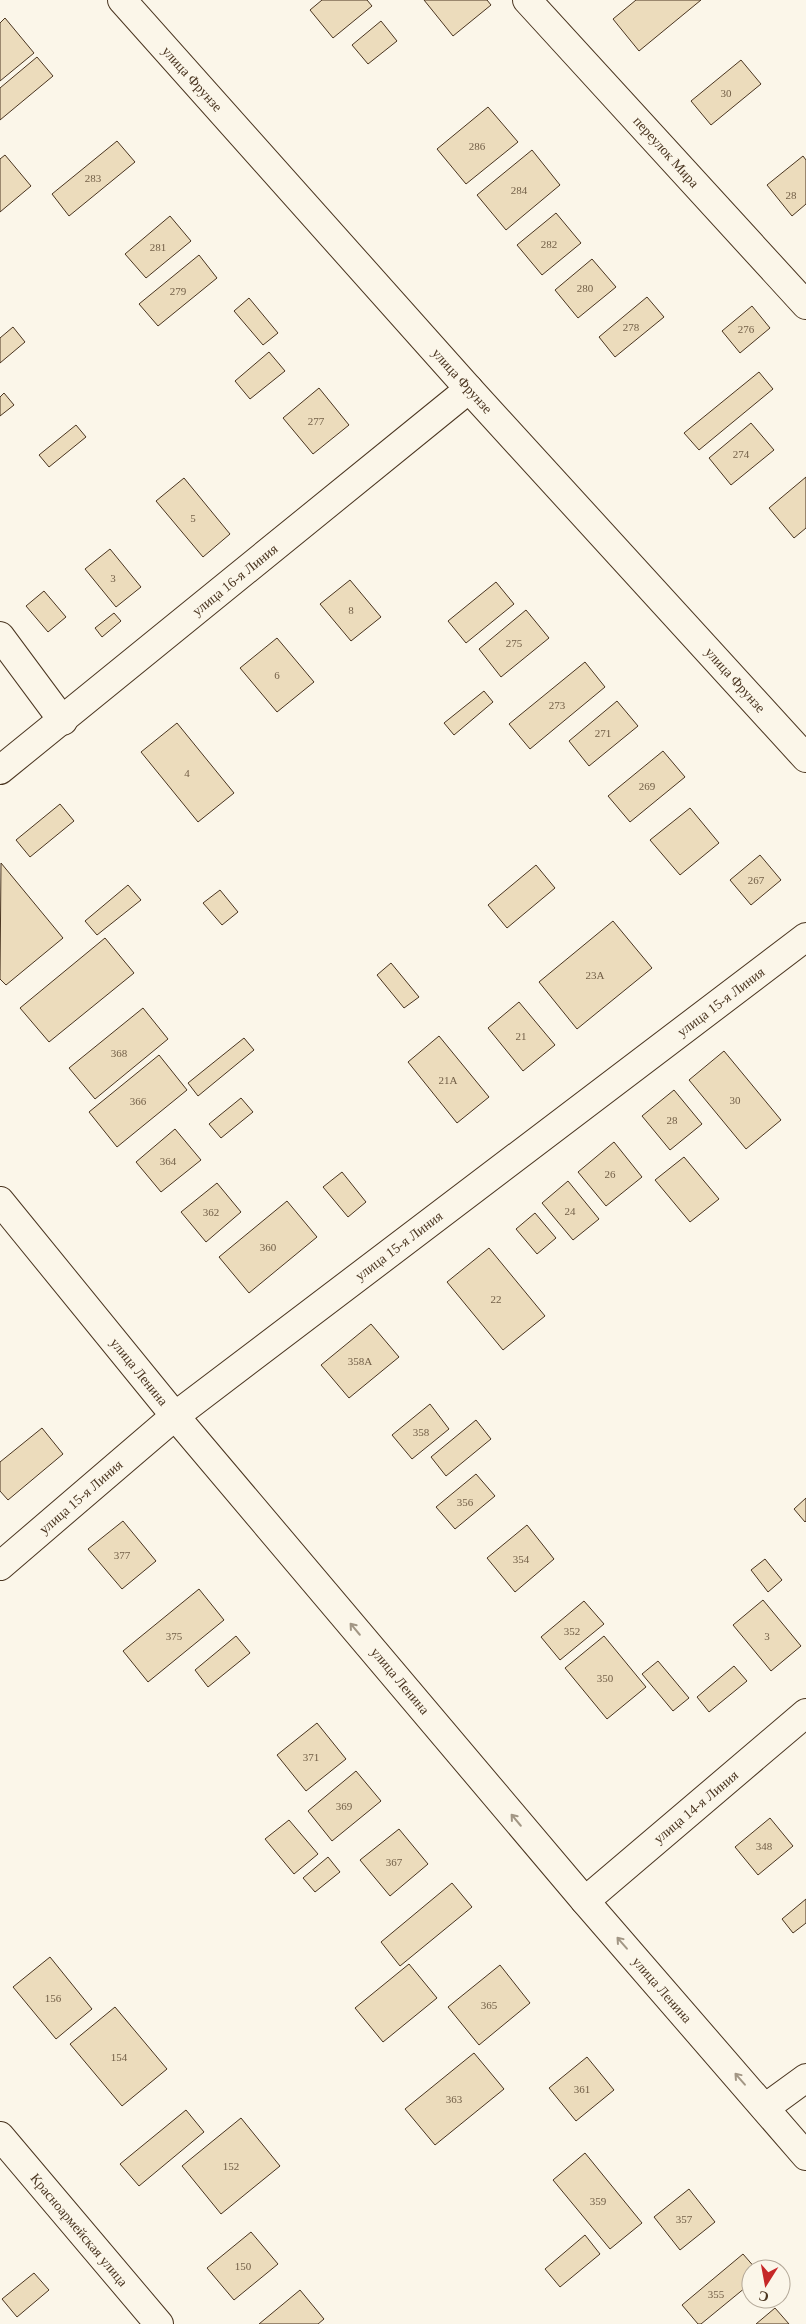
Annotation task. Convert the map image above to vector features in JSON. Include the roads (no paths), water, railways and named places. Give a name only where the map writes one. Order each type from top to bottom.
[{"type":"street","name":"улица Фрунзе","points":[[122,0],[469,389],[806,758]]},
{"type":"street","name":"переулок Мира","points":[[527,0],[806,305]]},
{"type":"street","name":"улица 16-я Линия","points":[[0,770],[469,389]]},
{"type":"street","points":[[0,636],[63,720]]},
{"type":"street","name":"улица 15-я Линия","points":[[0,1566],[175,1416],[806,937]]},
{"type":"street","name":"улица Ленина","points":[[0,1201],[175,1416],[585,1901],[806,2156]]},
{"type":"street","name":"улица 14-я Линия","points":[[585,1901],[806,1713]]},
{"type":"street","points":[[765,2108],[806,2078]]},
{"type":"street","name":"Красноармейская улица","points":[[0,2136],[158,2324]]}]
